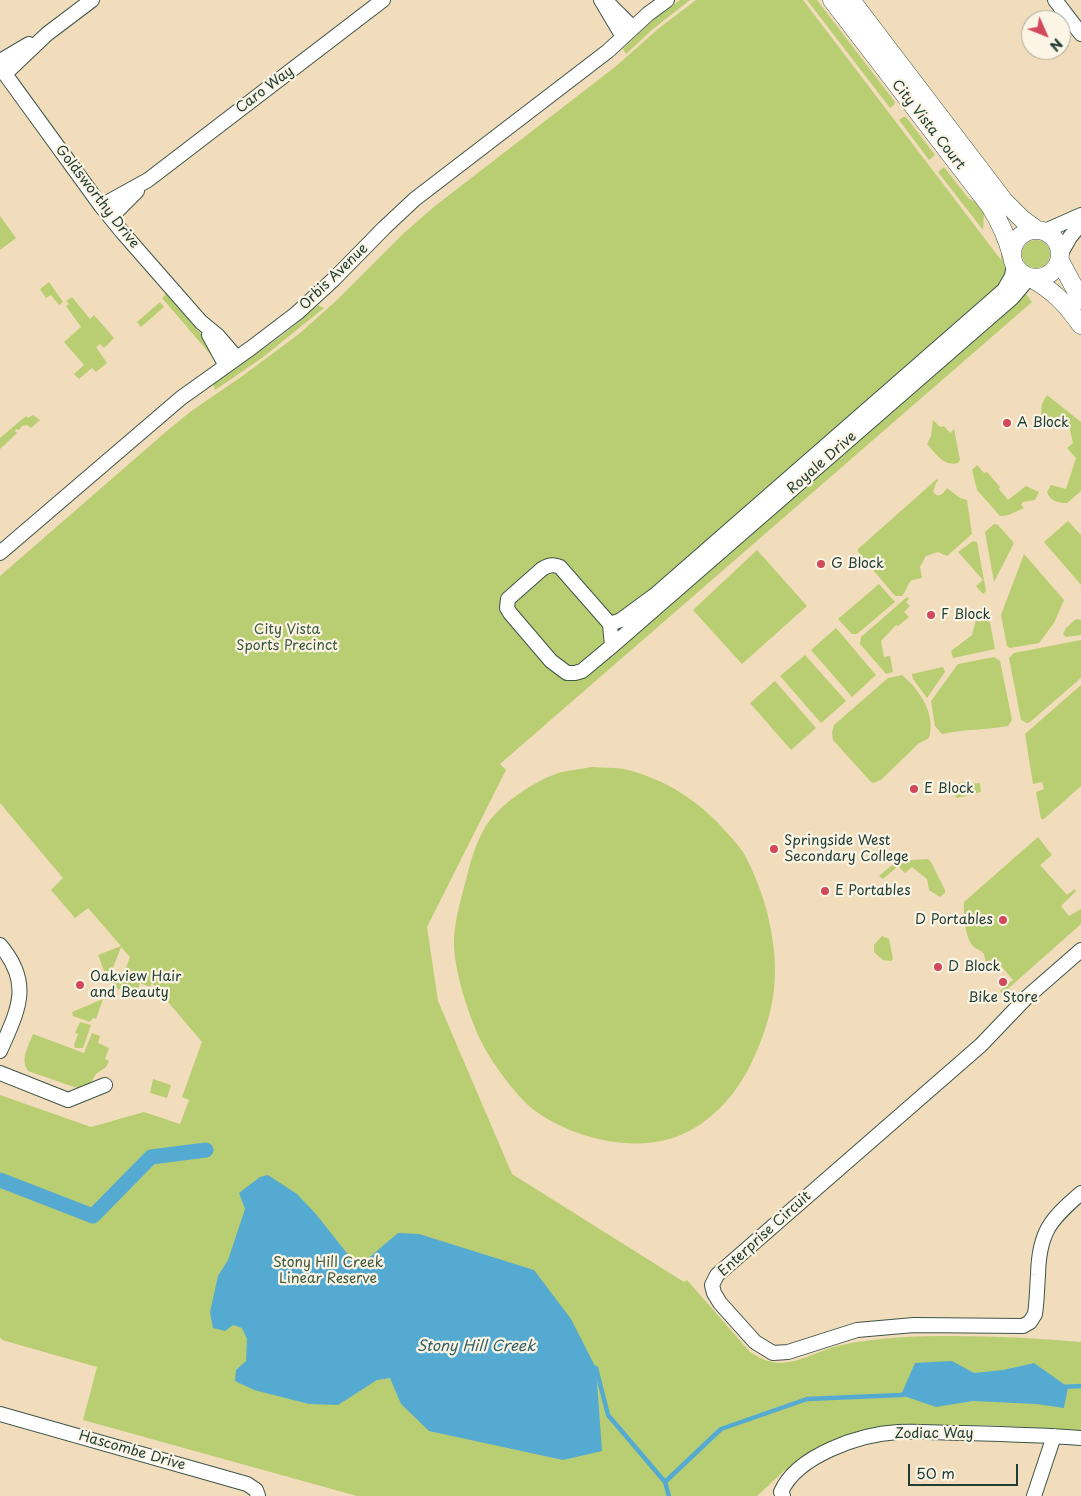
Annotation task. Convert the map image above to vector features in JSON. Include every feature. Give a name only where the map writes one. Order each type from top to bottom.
[{"type":"street","points":[[2,67],[92,0]]},
{"type":"street","name":"Caro Way","points":[[111,217],[148,180],[383,0]]},
{"type":"street","points":[[603,0],[628,32]]},
{"type":"street","name":"Orbis Avenue","points":[[0,553],[165,410],[272,333],[319,293],[398,214],[667,0]]},
{"type":"street","name":"City Vista Court","points":[[832,0],[990,206],[1002,226],[1013,260]]},
{"type":"street","name":"City Vista Court","points":[[851,0],[1004,201],[1022,219],[1041,231]]},
{"type":"street","points":[[1055,0],[1081,34]]},
{"type":"street","name":"Goldsworthy Drive","points":[[2,67],[102,206],[201,322],[232,362]]},
{"type":"street","name":"Caro Way","points":[[102,206],[148,180]]},
{"type":"street","points":[[1081,215],[1041,231],[1029,231],[1022,234],[1016,240],[1013,260],[1018,270],[1056,294],[1081,325]]},
{"type":"street","points":[[1030,278],[1038,279],[1052,273],[1070,237],[1081,224]]},
{"type":"street","points":[[1041,231],[1056,240],[1060,257],[1081,300]]},
{"type":"street","name":"Royale Drive","points":[[1013,260],[1012,276],[1004,290],[655,595],[621,620],[610,624],[560,567],[557,566],[548,566],[542,569],[508,599],[507,608],[510,613],[551,661],[567,672],[575,673],[582,671],[1012,298],[1030,278]]},
{"type":"street","points":[[610,624],[612,646]]},
{"type":"street","points":[[0,945],[20,980],[18,1009],[0,1051]]},
{"type":"street","name":"Enterprise Circuit","points":[[1081,950],[1026,998],[975,1051],[717,1275],[712,1285],[714,1293],[720,1303],[755,1342],[773,1353],[788,1352],[857,1330],[914,1325],[1023,1326],[1030,1322],[1035,1314],[1038,1261],[1043,1236],[1056,1216],[1081,1193]]},
{"type":"street","points":[[0,1073],[68,1100],[105,1085]]},
{"type":"street","name":"Hascombe Drive","points":[[0,1414],[247,1484],[256,1490],[258,1496]]},
{"type":"street","name":"Zodiac Way","points":[[782,1496],[781,1492],[784,1484],[797,1469],[834,1448],[867,1438],[897,1432],[1081,1438]]},
{"type":"street","points":[[1034,1496],[1040,1482],[1047,1436]]},
{"type":"green space","points":[[680,0],[690,0],[653,29],[626,54],[623,49],[651,22]]},
{"type":"green space","name":"City Vista Sports Precinct","points":[[696,0],[803,0],[1001,260],[1001,248],[996,241],[1000,238],[1006,256],[1007,268],[1032,302],[500,764],[506,770],[427,927],[438,1001],[512,1174],[684,1282],[687,1280],[749,1351],[762,1359],[784,1363],[842,1345],[897,1337],[984,1336],[1081,1342],[1081,1430],[985,1425],[892,1426],[812,1452],[784,1471],[757,1496],[357,1496],[83,1420],[97,1367],[2,1340],[0,1337],[0,1095],[91,1127],[144,1112],[180,1124],[189,1100],[182,1097],[202,1042],[152,983],[150,987],[140,983],[136,995],[113,987],[117,972],[124,973],[130,957],[121,947],[108,981],[98,955],[121,946],[88,908],[75,918],[51,890],[63,878],[0,803],[0,576],[190,412],[299,334],[337,300],[404,233],[435,206],[615,67],[658,29]]},
{"type":"green space","points":[[807,0],[817,0],[895,102],[894,105],[890,108]]},
{"type":"green space","points":[[906,117],[935,155],[929,160],[899,120]]},
{"type":"green space","points":[[944,167],[969,199],[983,208],[983,230],[938,172]]},
{"type":"green space","points":[[0,216],[16,238],[0,250]]},
{"type":"green space","points":[[1036,240],[1046,244],[1050,254],[1046,264],[1036,268],[1026,264],[1022,254],[1026,244]]},
{"type":"green space","points":[[49,282],[63,302],[59,305],[51,295],[46,298],[40,289]]},
{"type":"green space","points":[[166,294],[208,342],[213,353],[211,355],[162,298]]},
{"type":"green space","points":[[72,297],[90,319],[94,315],[114,338],[104,348],[100,344],[96,347],[107,363],[96,372],[92,368],[79,379],[74,374],[84,365],[64,342],[81,327],[66,306],[69,304],[66,301]]},
{"type":"green space","points":[[160,302],[164,307],[141,327],[137,322]]},
{"type":"green space","points":[[318,305],[324,308],[262,358],[215,390],[213,384],[284,334]]},
{"type":"green space","points":[[1047,395],[1081,422],[1081,491],[1067,503],[1055,501],[1050,498],[1047,492],[1051,485],[1066,489],[1076,458],[1067,448],[1073,443],[1069,425],[1052,429],[1041,415],[1042,404]]},
{"type":"green space","points":[[33,415],[40,420],[31,428],[27,425],[22,426],[19,430],[16,429],[17,433],[0,449],[0,438],[26,416],[28,418]]},
{"type":"green space","points":[[933,420],[940,427],[944,426],[950,433],[954,429],[960,460],[958,463],[953,464],[944,461],[927,444],[931,436]]},
{"type":"green space","points":[[977,465],[984,473],[987,472],[1008,500],[1026,486],[1039,492],[1035,500],[1023,502],[1021,505],[1024,508],[1009,515],[1000,516],[977,490],[972,470]]},
{"type":"green space","points":[[937,479],[938,481],[933,492],[935,494],[941,495],[947,488],[960,498],[967,500],[972,534],[947,556],[938,552],[926,556],[920,567],[922,578],[912,580],[902,596],[895,596],[858,552],[858,549]]},
{"type":"green space","points":[[1068,521],[1081,535],[1081,585],[1044,542]]},
{"type":"green space","points":[[994,524],[997,524],[1014,543],[994,582],[985,532]]},
{"type":"green space","points":[[973,541],[977,542],[986,591],[983,594],[976,586],[983,580],[958,552]]},
{"type":"green space","points":[[757,550],[807,606],[742,664],[693,610]]},
{"type":"green space","points":[[1024,554],[1064,600],[1054,623],[1039,643],[1010,648],[1007,646],[1001,615]]},
{"type":"green space","points":[[879,584],[895,602],[857,634],[852,634],[838,619]]},
{"type":"green space","points":[[907,597],[909,599],[906,602],[910,606],[904,612],[909,617],[898,626],[896,625],[881,641],[884,657],[890,656],[893,672],[886,674],[860,644],[861,637]]},
{"type":"green space","points":[[987,607],[995,649],[953,658],[951,651],[972,635],[979,609]]},
{"type":"green space","points":[[1076,619],[1081,620],[1081,635],[1066,637],[1063,634],[1066,628]]},
{"type":"green space","points":[[836,628],[876,675],[852,697],[811,650]]},
{"type":"green space","points":[[1081,640],[1081,678],[1030,722],[1027,723],[1021,720],[1009,658],[1014,653]]},
{"type":"green space","points":[[805,655],[846,701],[821,723],[780,676]]},
{"type":"green space","points":[[994,657],[1000,661],[1012,720],[1008,726],[942,734],[935,726],[931,701],[958,664]]},
{"type":"green space","points":[[943,667],[945,672],[927,698],[913,679],[912,674]]},
{"type":"green space","points":[[902,675],[915,688],[925,703],[930,720],[929,738],[918,744],[881,780],[873,783],[833,740],[834,725],[888,678]]},
{"type":"green space","points":[[775,681],[816,728],[791,750],[750,703]]},
{"type":"green space","points":[[1081,685],[1081,786],[1044,819],[1041,819],[1036,792],[1044,789],[1042,782],[1033,784],[1025,734]]},
{"type":"green space","points":[[591,767],[624,769],[639,773],[682,793],[707,812],[747,859],[764,901],[772,938],[775,980],[771,1010],[758,1049],[742,1080],[726,1102],[706,1121],[682,1134],[652,1143],[615,1142],[577,1133],[543,1116],[529,1106],[516,1093],[483,1045],[467,1008],[456,964],[454,939],[459,909],[474,850],[487,824],[503,806],[543,779],[558,773]]},
{"type":"green space","points":[[969,781],[970,784],[980,783],[981,792],[957,798],[946,786]]},
{"type":"green space","points":[[1038,837],[1052,855],[1040,865],[1067,895],[1075,889],[1076,891],[1061,906],[1069,916],[1081,909],[1081,924],[1002,994],[1000,991],[1013,980],[996,960],[987,967],[984,954],[971,944],[965,926],[964,902]]},
{"type":"green space","points":[[928,859],[945,890],[945,893],[940,897],[929,890],[927,879],[912,867],[905,873],[898,866],[883,879],[879,876],[897,861]]},
{"type":"green space","points":[[882,936],[889,939],[893,959],[891,961],[883,960],[874,952],[874,945]]},
{"type":"green space","points":[[103,999],[96,1019],[93,1018],[90,1022],[73,1016],[72,1012]]},
{"type":"green space","points":[[80,1022],[91,1025],[83,1048],[75,1048],[74,1045],[78,1034],[75,1033]]},
{"type":"green space","points":[[92,1033],[100,1036],[98,1043],[109,1048],[105,1059],[109,1061],[106,1067],[96,1074],[87,1089],[83,1090],[28,1071],[25,1057],[33,1034],[84,1053]]},
{"type":"green space","points":[[153,1079],[171,1085],[167,1098],[150,1093]]},
{"type":"water","name":"Stony Hill Creek","points":[[268,1175],[297,1194],[315,1213],[358,1267],[398,1233],[419,1234],[534,1270],[571,1319],[596,1368],[602,1451],[563,1460],[429,1431],[401,1404],[390,1378],[377,1380],[338,1405],[309,1404],[254,1390],[235,1381],[236,1370],[246,1361],[247,1339],[242,1328],[233,1325],[225,1331],[213,1328],[210,1312],[218,1276],[228,1260],[245,1209],[239,1193],[260,1177]]},
{"type":"water","points":[[952,1361],[974,1373],[1003,1370],[1034,1363],[1068,1387],[1064,1408],[1036,1404],[973,1401],[936,1407],[901,1395],[915,1363]]},
{"type":"waterway","name":"Stony Hill Creek","points":[[0,1180],[93,1216],[151,1157],[206,1150]]},
{"type":"waterway","name":"Stony Hill Creek","points":[[596,1368],[608,1415],[665,1482],[669,1496]]},
{"type":"waterway","points":[[1063,1387],[1081,1386]]},
{"type":"waterway","points":[[665,1482],[721,1429],[807,1399],[905,1394]]},
{"type":"place","name":"A Block","points":[[1007,423]]},
{"type":"place","name":"G Block","points":[[821,564]]},
{"type":"place","name":"F Block","points":[[931,615]]},
{"type":"place","name":"E Block","points":[[914,789]]},
{"type":"place","name":"Springside West Secondary College","points":[[774,849]]},
{"type":"place","name":"E Portables","points":[[825,891]]},
{"type":"place","name":"D Portables","points":[[1003,920]]},
{"type":"place","name":"D Block","points":[[938,967]]},
{"type":"place","name":"Bike Store","points":[[1003,982]]},
{"type":"place","name":"Oakview Hair and Beauty","points":[[80,985]]},
{"type":"park label","name":"Stony Hill Creek Linear Reserve","points":[[328,1272]]}]
